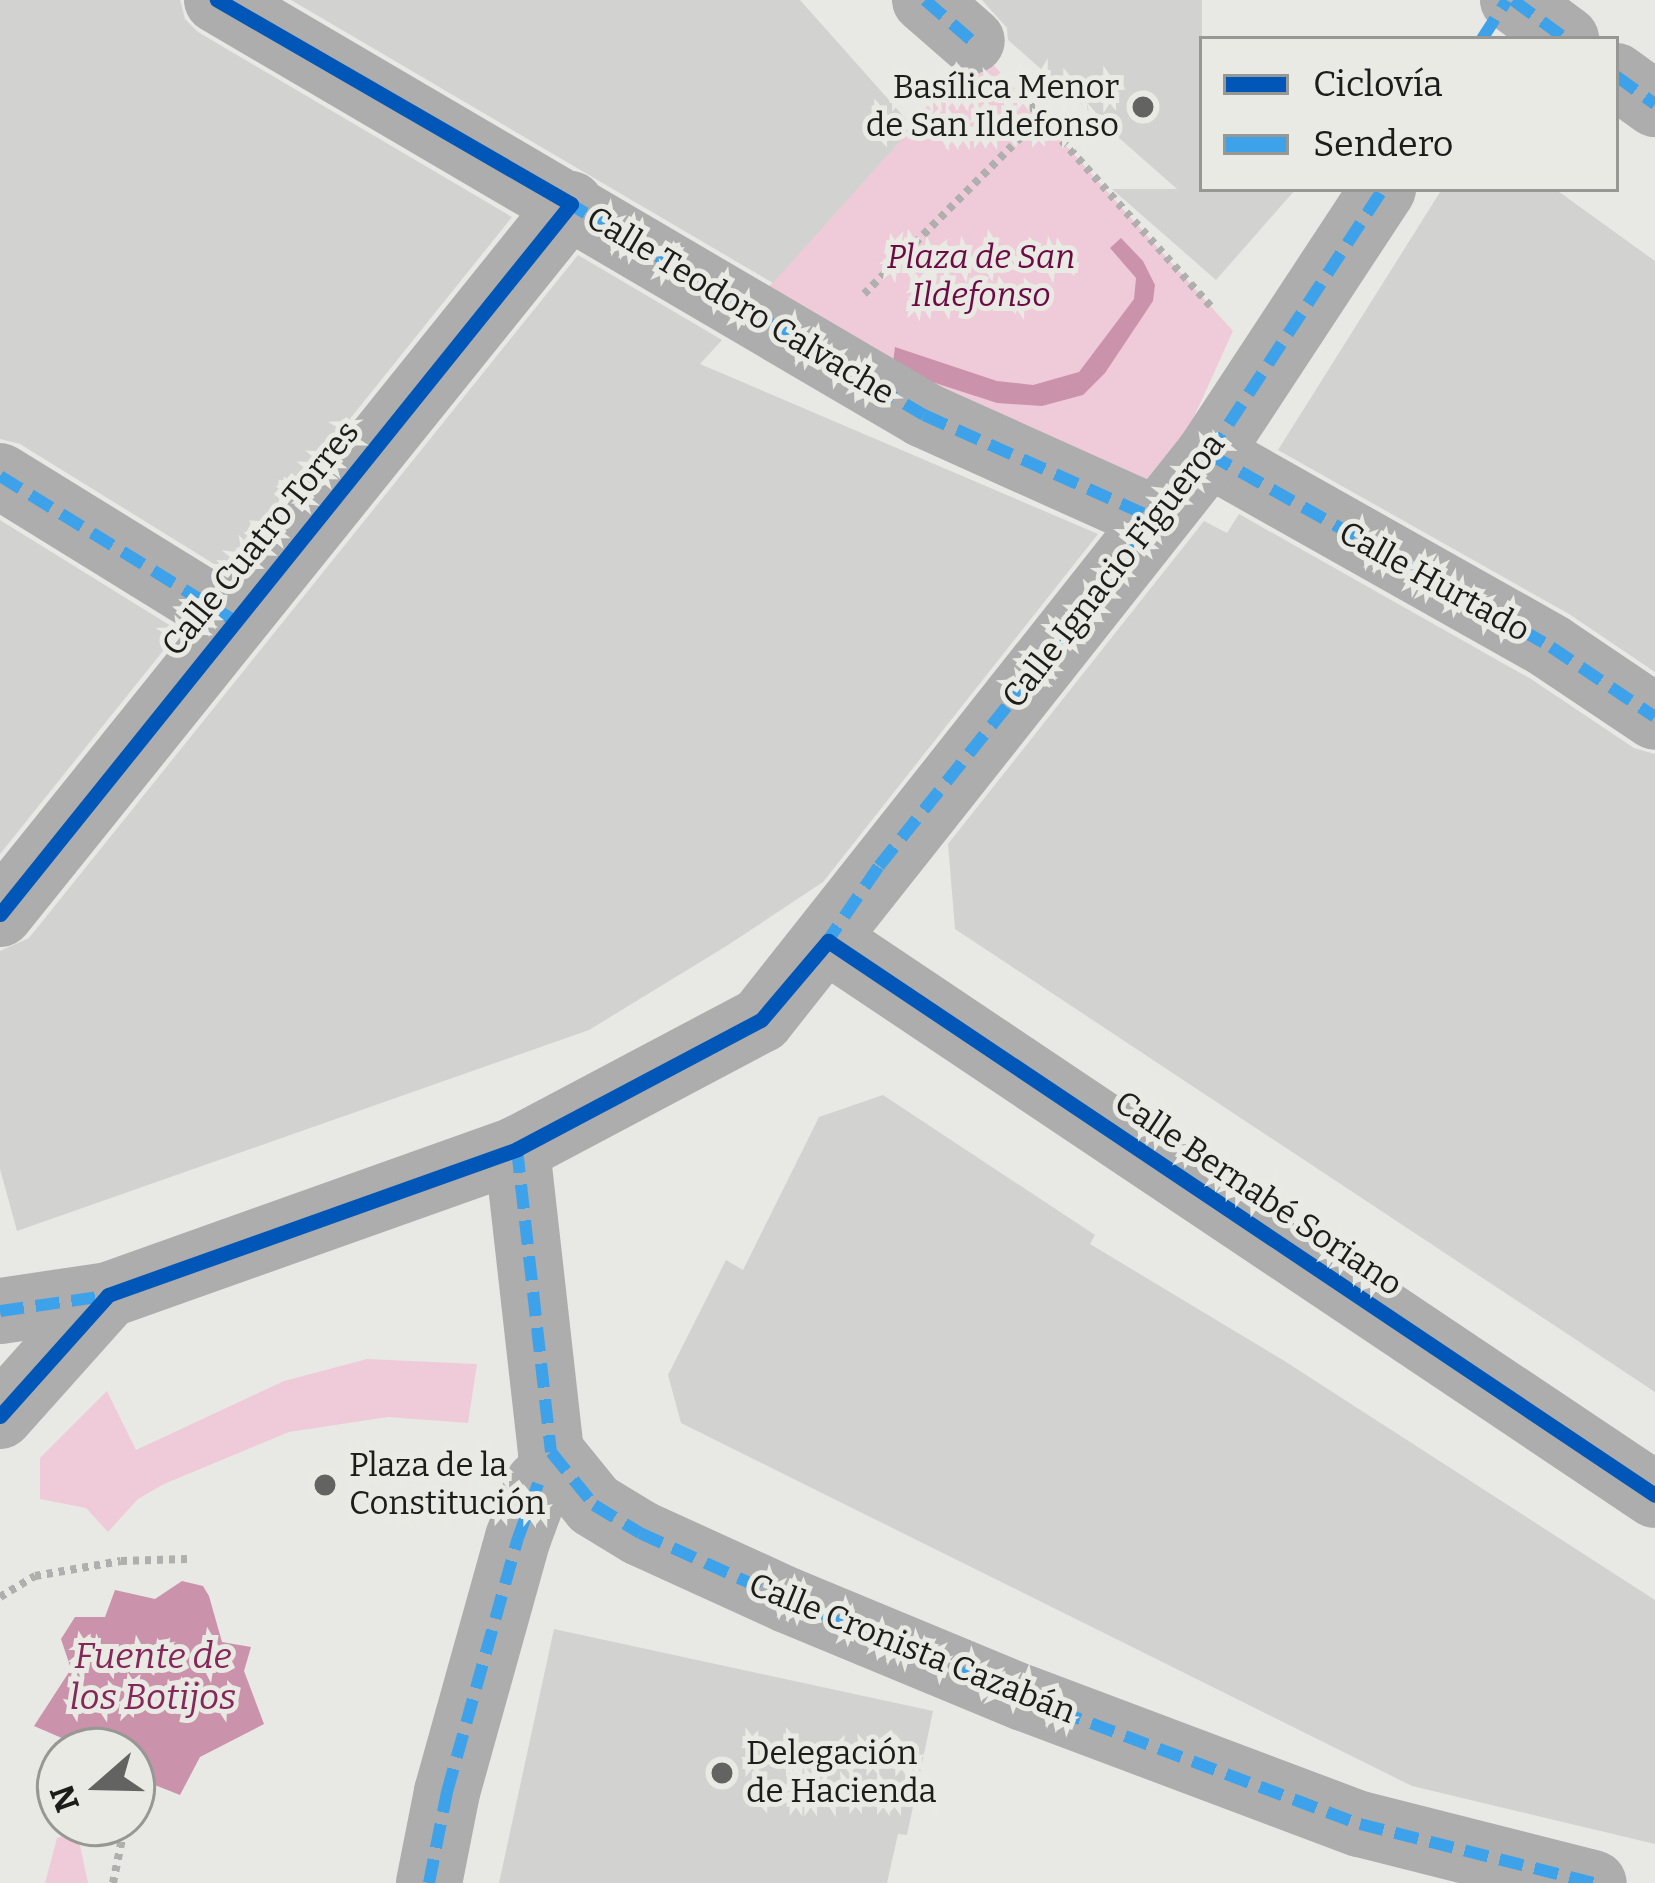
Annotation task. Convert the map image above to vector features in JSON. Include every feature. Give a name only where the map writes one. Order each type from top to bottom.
[{"type":"street","name":"Calle Teodoro Calvache","points":[[217,0],[571,204],[924,416],[1149,516]]},
{"type":"street","points":[[1484,36],[1510,0],[1562,36]]},
{"type":"street","points":[[1619,78],[1655,104]]},
{"type":"street","name":"Calle Ignacio Figueroa","points":[[108,1295],[517,1149],[761,1020],[1209,454],[1381,192]]},
{"type":"street","name":"Calle Cuatro Torres","points":[[0,914],[571,204]]},
{"type":"street","name":"Calle Hurtado","points":[[1209,454],[1551,646],[1655,718]]},
{"type":"street","points":[[0,476],[232,620]]},
{"type":"street","name":"Calle Bernabé Soriano","points":[[828,941],[1655,1495]]},
{"type":"street","name":"Calle Cronista Cazabán","points":[[517,1149],[551,1452],[594,1504],[640,1533],[982,1681],[1360,1824],[1594,1883]]},
{"type":"street","points":[[0,1311],[108,1295]]},
{"type":"street","points":[[0,1416],[108,1295]]},
{"type":"street","points":[[429,1883],[460,1746],[518,1538],[538,1484]]},
{"type":"path","points":[[948,20],[1042,117],[1217,314]]},
{"type":"path","points":[[808,348],[1042,117]]},
{"type":"path","points":[[0,1597],[35,1576],[121,1562],[187,1559]]},
{"type":"path","points":[[113,1883],[120,1847]]},
{"type":"green space","name":"Plaza de San Ildefonso","points":[[972,41],[1233,331],[1149,516],[765,291],[913,127]]},
{"type":"green space","points":[[367,1359],[477,1364],[468,1423],[388,1417],[289,1432],[164,1484],[138,1499],[108,1532],[86,1508],[40,1499],[40,1458],[107,1391],[136,1450],[284,1381]]},
{"type":"green space","points":[[55,1847],[80,1847],[88,1883],[45,1883]]},
{"type":"water","points":[[1121,238],[1143,261],[1155,285],[1153,301],[1105,373],[1083,395],[1042,406],[997,403],[892,369],[895,347],[997,381],[1033,385],[1079,372],[1134,299],[1136,278],[1110,248]]},
{"type":"water","name":"Fuente de los Botijos","points":[[182,1581],[203,1586],[222,1642],[251,1647],[244,1671],[264,1724],[200,1757],[180,1795],[156,1786],[156,1727],[34,1726],[71,1669],[61,1639],[75,1617],[105,1617],[115,1590],[155,1599]]},
{"type":"building","points":[[0,0],[180,0],[185,19],[198,32],[512,217],[227,572],[20,444],[0,439]]},
{"type":"building","points":[[291,0],[800,0],[913,127],[773,283]]},
{"type":"building","name":"Basílica Menor de San Ildefonso","points":[[982,0],[1202,0],[1199,192],[1293,192],[1216,280],[1112,189],[1177,189],[1008,40],[1007,28]]},
{"type":"building","points":[[1440,192],[1559,192],[1655,261],[1655,672],[1569,614],[1278,450]]},
{"type":"building","points":[[578,255],[722,340],[700,364],[1098,534],[823,882],[728,945],[589,1030],[17,1231],[0,1169],[0,951],[29,938]]},
{"type":"building","points":[[1239,514],[1531,679],[1634,748],[1655,754],[1655,1392],[955,929],[948,844],[1204,521],[1227,533]]},
{"type":"building","points":[[0,520],[179,631],[0,854]]},
{"type":"building","points":[[883,1095],[1095,1235],[1090,1244],[1286,1362],[1655,1600],[1655,1844],[1412,1786],[681,1423],[668,1375],[726,1260],[743,1270],[819,1117]]},
{"type":"building","name":"Delegación de Hacienda","points":[[554,1629],[933,1711],[907,1835],[898,1834],[887,1883],[499,1883]]},
{"type":"marked path","points":[[925,0],[972,41]]},
{"type":"marked path","points":[[1484,36],[1507,0]]},
{"type":"marked path","points":[[1513,0],[1562,36]]},
{"type":"marked path","points":[[1619,78],[1655,104]]},
{"type":"marked path","points":[[824,946],[879,866],[1209,454],[1381,192]]},
{"type":"marked path","points":[[565,201],[924,415],[1149,516]]},
{"type":"marked path","points":[[1209,454],[1551,647],[1655,717]]},
{"type":"marked path","points":[[0,476],[233,620]]},
{"type":"marked path","points":[[517,1149],[551,1452],[594,1505],[640,1533],[787,1600],[1024,1698],[1360,1824],[1594,1883]]},
{"type":"marked path","points":[[0,1311],[106,1296]]},
{"type":"marked path","points":[[429,1883],[447,1792],[518,1538],[538,1484]]},
{"type":"cycle path","points":[[0,914],[571,204],[217,0]]},
{"type":"cycle path","points":[[0,1416],[108,1295],[517,1149],[761,1020],[828,941],[1655,1495]]},
{"type":"place","name":"Basílica Menor de San Ildefonso","points":[[1143,107]]},
{"type":"place","name":"Plaza de la Constitución","points":[[325,1485]]},
{"type":"place","name":"Delegación de Hacienda","points":[[722,1773]]}]
